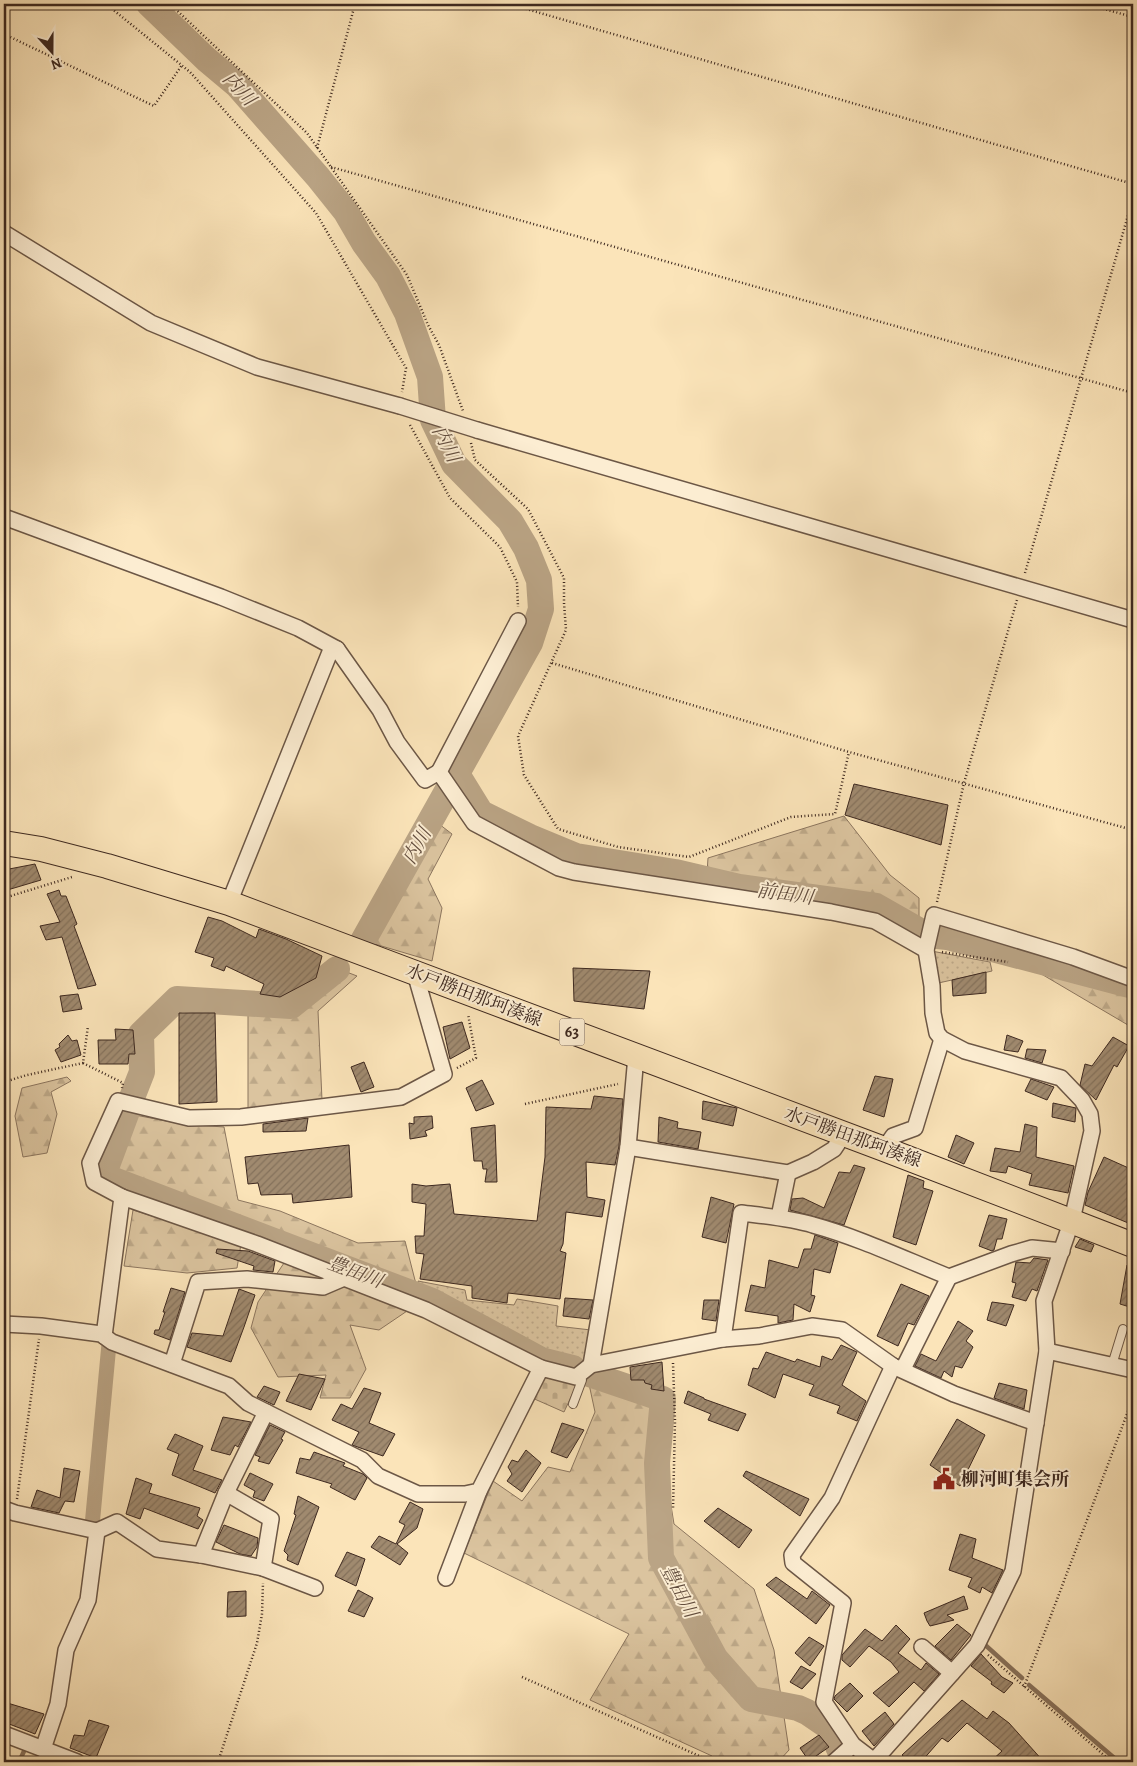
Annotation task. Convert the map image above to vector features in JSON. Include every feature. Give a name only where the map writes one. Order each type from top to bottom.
[{"type":"main road","name":"水戸勝田那珂湊線","points":[[4,843],[41,849],[229,903],[1072,1220],[1133,1245]]},
{"type":"street","points":[[4,233],[151,323],[257,367],[400,406],[474,435],[1133,620]]},
{"type":"street","points":[[4,517],[221,597],[298,628],[338,649],[380,710],[397,742],[425,780],[442,776]]},
{"type":"street","points":[[442,776],[518,620]]},
{"type":"street","points":[[229,903],[330,652],[338,649]]},
{"type":"street","points":[[442,776],[474,824],[559,868],[574,872],[831,912],[875,921],[926,950]]},
{"type":"street","points":[[1062,1251],[1032,1248],[949,1277],[898,1368],[832,1498],[792,1555],[793,1563],[843,1603],[824,1702],[853,1745],[874,1762],[977,1646],[1014,1571],[1046,1352],[1044,1301],[1062,1251],[1072,1220],[1092,1131],[1090,1114],[1082,1100],[1060,1078],[965,1050],[942,1039],[937,1033],[932,1013],[932,986],[926,950],[934,915],[1073,957],[1133,979]]},
{"type":"street","points":[[415,973],[444,1074],[401,1097],[241,1117],[189,1118],[118,1101],[90,1163],[94,1182],[122,1198],[256,1244],[426,1310],[541,1368],[576,1377],[591,1365],[672,1349],[812,1326],[842,1330],[898,1368],[954,1394],[1036,1423]]},
{"type":"street","points":[[884,1149],[893,1136],[915,1128],[942,1039]]},
{"type":"street","points":[[591,1365],[628,1147],[636,1056]]},
{"type":"street","points":[[628,1147],[788,1174],[834,1149],[844,1134]]},
{"type":"street","points":[[779,1217],[788,1174]]},
{"type":"street","points":[[104,1336],[122,1198]]},
{"type":"street","points":[[723,1340],[741,1213],[779,1217],[813,1225],[852,1238],[949,1277]]},
{"type":"street","points":[[172,1364],[198,1282],[247,1279],[323,1287],[344,1278]]},
{"type":"street","points":[[4,1324],[41,1326],[101,1334],[112,1342],[229,1386],[248,1403],[362,1460],[378,1476],[418,1494],[466,1494],[480,1491]]},
{"type":"street","points":[[1046,1352],[1133,1370]]},
{"type":"street","points":[[446,1578],[480,1491],[541,1368]]},
{"type":"street","points":[[201,1555],[226,1493],[266,1412]]},
{"type":"street","points":[[226,1493],[271,1519],[263,1568]]},
{"type":"street","points":[[10,1511],[97,1531],[116,1522],[157,1549],[201,1555],[263,1568],[316,1588]]},
{"type":"street","points":[[43,1749],[58,1704],[66,1650],[88,1600],[97,1531]]},
{"type":"street","points":[[922,1647],[952,1673]]},
{"type":"street","points":[[4,1734],[77,1762]]},
{"type":"street","points":[[834,1762],[853,1745]]},
{"type":"lane","points":[[1112,1365],[1123,1329]]},
{"type":"lane","points":[[572,1404],[582,1380],[579,1375]]},
{"type":"path","points":[[106,4],[190,72],[316,213],[406,368],[400,406],[450,498],[500,548],[517,582],[518,620]]},
{"type":"path","points":[[170,4],[306,133],[330,166],[406,275],[428,325],[440,345],[463,413]]},
{"type":"path","points":[[317,148],[355,4]]},
{"type":"path","points":[[509,4],[1133,184]]},
{"type":"path","points":[[1086,4],[1133,17]]},
{"type":"path","points":[[4,34],[154,106],[182,65]]},
{"type":"path","points":[[330,166],[1133,393]]},
{"type":"path","points":[[934,915],[964,783],[1133,198]]},
{"type":"path","points":[[474,435],[476,460],[528,510],[564,578],[566,630],[518,736],[524,775],[558,829],[618,847],[689,857],[791,817],[835,814],[848,752]]},
{"type":"path","points":[[552,663],[848,752],[1133,830]]},
{"type":"path","points":[[4,898],[80,875]]},
{"type":"path","points":[[926,950],[1008,962]]},
{"type":"path","points":[[444,1074],[476,1058],[464,992]]},
{"type":"path","points":[[83,1063],[88,1026]]},
{"type":"path","points":[[4,1082],[83,1063],[123,1083],[118,1101]]},
{"type":"path","points":[[525,1104],[634,1080]]},
{"type":"path","points":[[10,1511],[41,1326]]},
{"type":"path","points":[[672,1349],[675,1421],[673,1510]]},
{"type":"path","points":[[1024,1687],[1133,1398]]},
{"type":"path","points":[[218,1762],[257,1643],[262,1614],[263,1568]]},
{"type":"path","points":[[977,1646],[1112,1762]]},
{"type":"path","points":[[522,1677],[712,1762]]},
{"type":"green space","points":[[844,816],[890,875],[919,898],[919,928],[878,901],[707,873],[708,858]]},
{"type":"green space","points":[[439,824],[452,834],[428,879],[442,908],[432,961],[368,942]]},
{"type":"green space","points":[[926,950],[990,962],[992,971],[934,984]]},
{"type":"green space","points":[[1021,962],[1133,988],[1133,1028]]},
{"type":"green space","points":[[344,971],[357,976],[318,1011],[322,1100],[248,1110],[248,1012],[294,1010]]},
{"type":"green space","points":[[67,1077],[71,1081],[51,1092],[57,1114],[47,1153],[23,1157],[15,1116],[22,1088]]},
{"type":"green space","points":[[135,1115],[182,1124],[224,1127],[238,1200],[280,1211],[358,1243],[405,1241],[417,1288],[355,1267],[113,1172]]},
{"type":"green space","points":[[133,1210],[241,1244],[237,1268],[187,1273],[124,1266]]},
{"type":"green space","points":[[286,1260],[410,1309],[379,1330],[350,1325],[366,1369],[350,1398],[320,1398],[326,1375],[278,1377],[251,1328],[258,1302]]},
{"type":"green space","points":[[418,1281],[465,1290],[467,1300],[514,1305],[517,1299],[558,1306],[556,1326],[591,1330],[582,1367],[543,1357],[421,1290]]},
{"type":"green space","points":[[544,1373],[578,1382],[564,1412],[530,1397]]},
{"type":"green space","points":[[589,1384],[655,1406],[674,1524],[754,1589],[774,1650],[789,1750],[778,1762],[710,1762],[712,1756],[590,1700],[629,1634],[464,1553],[493,1481],[522,1501],[548,1467],[570,1472],[595,1412]]},
{"type":"building","points":[[854,784],[948,805],[941,845],[845,815]]},
{"type":"building","points":[[35,864],[41,880],[4,891],[4,870]]},
{"type":"building","points":[[59,890],[61,896],[66,896],[77,924],[74,926],[96,985],[78,989],[62,937],[46,940],[40,926],[60,922],[47,894]]},
{"type":"building","points":[[208,917],[222,921],[256,938],[259,929],[322,956],[316,978],[280,997],[260,994],[264,984],[226,966],[224,971],[211,966],[214,958],[195,952]]},
{"type":"building","points":[[573,968],[650,971],[644,1009],[574,1001]]},
{"type":"building","points":[[986,972],[986,993],[953,996],[952,980]]},
{"type":"building","points":[[78,994],[82,1009],[63,1012],[60,996]]},
{"type":"building","points":[[179,1013],[215,1013],[217,1102],[179,1104]]},
{"type":"building","points":[[462,1022],[470,1048],[450,1059],[443,1027]]},
{"type":"building","points":[[115,1029],[133,1030],[135,1054],[129,1054],[128,1064],[99,1064],[98,1040],[116,1040]]},
{"type":"building","points":[[68,1035],[72,1041],[77,1040],[81,1055],[61,1062],[55,1050],[60,1047],[59,1044]]},
{"type":"building","points":[[1007,1035],[1023,1041],[1018,1052],[1004,1050]]},
{"type":"building","points":[[1113,1037],[1129,1046],[1117,1067],[1114,1065],[1096,1100],[1080,1085],[1085,1064],[1092,1066]]},
{"type":"building","points":[[1027,1049],[1046,1050],[1042,1063],[1025,1058]]},
{"type":"building","points":[[364,1062],[374,1087],[361,1092],[351,1067]]},
{"type":"building","points":[[875,1076],[893,1079],[884,1117],[863,1110]]},
{"type":"building","points":[[1031,1079],[1054,1087],[1047,1100],[1025,1091]]},
{"type":"building","points":[[482,1080],[494,1104],[476,1111],[466,1088]]},
{"type":"building","points":[[594,1096],[623,1099],[619,1146],[615,1165],[586,1162],[587,1197],[605,1200],[602,1217],[566,1212],[563,1244],[560,1251],[566,1253],[560,1299],[508,1293],[507,1303],[472,1298],[472,1286],[420,1279],[424,1254],[416,1253],[415,1236],[424,1236],[426,1204],[412,1202],[412,1184],[426,1186],[450,1184],[454,1214],[537,1221],[545,1157],[546,1107],[591,1109]]},
{"type":"building","points":[[703,1101],[737,1108],[733,1126],[702,1119]]},
{"type":"building","points":[[1053,1103],[1076,1108],[1075,1122],[1052,1117]]},
{"type":"building","points":[[432,1116],[433,1128],[425,1131],[427,1136],[410,1139],[409,1123],[414,1124],[414,1117]]},
{"type":"building","points":[[659,1117],[678,1122],[677,1128],[701,1132],[698,1149],[658,1142]]},
{"type":"building","points":[[308,1118],[306,1131],[263,1132],[263,1124]]},
{"type":"building","points":[[1025,1124],[1037,1127],[1036,1157],[1074,1166],[1068,1193],[1029,1185],[1032,1174],[1008,1166],[1006,1173],[990,1171],[995,1148],[1020,1152]]},
{"type":"building","points":[[495,1125],[497,1182],[485,1182],[487,1169],[483,1169],[482,1161],[474,1161],[471,1128]]},
{"type":"building","points":[[956,1135],[974,1143],[964,1164],[948,1157]]},
{"type":"building","points":[[349,1145],[352,1197],[293,1203],[292,1194],[261,1195],[258,1183],[248,1184],[245,1157]]},
{"type":"building","points":[[1104,1157],[1133,1170],[1133,1225],[1085,1205],[1088,1192]]},
{"type":"building","points":[[854,1165],[865,1168],[844,1225],[790,1210],[792,1199],[803,1198],[824,1208],[839,1172],[850,1173]]},
{"type":"building","points":[[908,1175],[924,1181],[923,1188],[933,1191],[916,1245],[893,1237]]},
{"type":"building","points":[[711,1197],[734,1204],[726,1243],[702,1237]]},
{"type":"building","points":[[989,1215],[1007,1219],[1002,1239],[997,1239],[992,1251],[979,1246]]},
{"type":"building","points":[[815,1235],[838,1243],[830,1273],[814,1269],[811,1295],[815,1296],[810,1312],[794,1304],[793,1320],[778,1323],[778,1316],[745,1311],[751,1285],[765,1288],[769,1260],[798,1268],[804,1249],[811,1249]]},
{"type":"building","points":[[1080,1239],[1094,1245],[1091,1252],[1075,1247]]},
{"type":"building","points":[[217,1249],[248,1251],[275,1261],[273,1272],[253,1270],[254,1266],[216,1253]]},
{"type":"building","points":[[1034,1258],[1048,1260],[1037,1291],[1032,1289],[1026,1301],[1012,1297],[1016,1283],[1012,1282],[1016,1262],[1030,1263]]},
{"type":"building","points":[[1127,1265],[1133,1266],[1133,1308],[1120,1304]]},
{"type":"building","points":[[901,1284],[929,1296],[914,1325],[908,1323],[898,1346],[877,1336]]},
{"type":"building","points":[[171,1288],[185,1292],[170,1340],[154,1334],[155,1330],[159,1330]]},
{"type":"building","points":[[239,1289],[255,1295],[231,1362],[187,1347],[192,1333],[223,1336]]},
{"type":"building","points":[[565,1298],[593,1300],[589,1319],[563,1316]]},
{"type":"building","points":[[704,1300],[719,1300],[716,1321],[702,1319]]},
{"type":"building","points":[[992,1302],[1014,1305],[1006,1326],[987,1320]]},
{"type":"building","points":[[958,1321],[973,1331],[966,1341],[973,1347],[962,1368],[955,1366],[952,1377],[944,1371],[941,1378],[915,1366],[921,1354],[936,1361]]},
{"type":"building","points":[[841,1345],[857,1352],[842,1385],[866,1401],[857,1421],[837,1413],[840,1406],[809,1395],[814,1385],[783,1374],[775,1398],[748,1385],[753,1368],[758,1369],[766,1352],[795,1362],[797,1359],[820,1367],[822,1356],[832,1360]]},
{"type":"building","points":[[662,1362],[664,1391],[651,1389],[652,1385],[645,1383],[644,1380],[631,1380],[630,1367]]},
{"type":"building","points":[[299,1374],[325,1379],[311,1410],[286,1401]]},
{"type":"building","points":[[999,1383],[1027,1390],[1024,1409],[994,1398]]},
{"type":"building","points":[[264,1386],[280,1392],[274,1405],[257,1397]]},
{"type":"building","points":[[364,1388],[381,1393],[369,1423],[395,1434],[383,1456],[352,1445],[359,1432],[332,1420],[341,1404],[352,1409]]},
{"type":"building","points":[[688,1391],[704,1399],[746,1414],[738,1431],[708,1420],[711,1414],[684,1403]]},
{"type":"building","points":[[223,1417],[251,1422],[238,1447],[235,1445],[230,1455],[211,1450]]},
{"type":"building","points":[[957,1419],[985,1435],[960,1486],[930,1465]]},
{"type":"building","points":[[562,1423],[584,1430],[567,1458],[551,1452]]},
{"type":"building","points":[[270,1425],[285,1432],[281,1439],[283,1440],[269,1464],[258,1461],[260,1457],[255,1455]]},
{"type":"building","points":[[175,1434],[203,1446],[193,1470],[222,1480],[215,1493],[172,1475],[179,1454],[167,1449]]},
{"type":"building","points":[[526,1450],[541,1463],[522,1492],[507,1481],[512,1474],[508,1467],[512,1460],[518,1462]]},
{"type":"building","points":[[314,1452],[345,1463],[343,1466],[363,1474],[367,1478],[355,1500],[330,1487],[332,1484],[296,1473],[300,1458],[310,1460]]},
{"type":"building","points":[[64,1468],[80,1471],[74,1502],[65,1501],[59,1513],[31,1507],[37,1490],[60,1498]]},
{"type":"building","points":[[746,1471],[809,1499],[800,1516],[743,1476]]},
{"type":"building","points":[[250,1473],[273,1484],[264,1501],[253,1497],[255,1491],[244,1485]]},
{"type":"building","points":[[136,1478],[152,1484],[149,1493],[200,1508],[197,1516],[203,1520],[198,1529],[144,1508],[140,1519],[126,1514]]},
{"type":"building","points":[[298,1496],[319,1507],[298,1565],[287,1560],[288,1555],[284,1551],[296,1515],[294,1514]]},
{"type":"building","points":[[410,1502],[423,1509],[417,1528],[397,1544],[408,1553],[400,1565],[371,1547],[379,1536],[396,1544],[405,1525],[399,1522]]},
{"type":"building","points":[[718,1508],[752,1530],[739,1548],[704,1521]]},
{"type":"building","points":[[224,1525],[258,1538],[257,1547],[251,1556],[240,1554],[216,1542]]},
{"type":"building","points":[[960,1534],[976,1539],[972,1558],[1003,1570],[992,1593],[982,1587],[980,1593],[968,1587],[972,1578],[949,1570]]},
{"type":"building","points":[[347,1552],[365,1559],[356,1586],[335,1576]]},
{"type":"building","points":[[776,1577],[807,1599],[812,1591],[830,1605],[816,1624],[766,1585]]},
{"type":"building","points":[[358,1590],[373,1598],[364,1617],[348,1611]]},
{"type":"building","points":[[246,1591],[246,1616],[227,1617],[228,1592]]},
{"type":"building","points":[[964,1596],[968,1609],[947,1615],[954,1620],[930,1626],[924,1613]]},
{"type":"building","points":[[957,1624],[971,1635],[951,1660],[935,1646]]},
{"type":"building","points":[[896,1625],[910,1639],[898,1653],[921,1670],[926,1663],[939,1674],[924,1691],[914,1682],[889,1707],[873,1693],[899,1672],[891,1662],[869,1646],[850,1667],[842,1660],[842,1655],[865,1629],[882,1641]]},
{"type":"building","points":[[809,1637],[824,1646],[810,1666],[795,1653]]},
{"type":"building","points":[[981,1654],[1002,1677],[1013,1683],[1004,1693],[971,1666]]},
{"type":"building","points":[[801,1666],[816,1674],[802,1689],[790,1682]]},
{"type":"building","points":[[850,1683],[863,1696],[847,1712],[834,1699]]},
{"type":"building","points":[[962,1700],[987,1719],[993,1711],[1009,1723],[1044,1762],[990,1762],[1002,1751],[967,1723],[948,1742],[942,1738],[921,1762],[910,1762],[902,1755]]},
{"type":"building","points":[[4,1702],[44,1714],[35,1734],[4,1722]]},
{"type":"building","points":[[885,1712],[894,1724],[874,1746],[862,1731]]},
{"type":"building","points":[[89,1720],[109,1726],[96,1758],[70,1748],[74,1735],[84,1736]]},
{"type":"building","points":[[819,1735],[829,1747],[809,1761],[800,1748]]},
{"type":"waterway","name":"内川","points":[[149,4],[206,59],[237,85],[318,177],[346,212],[364,243],[388,276],[407,313],[430,377],[433,420],[454,464],[510,521],[526,548],[539,580],[541,609],[530,643],[363,941]]},
{"type":"waterway","name":"前田川","points":[[457,774],[481,813],[530,837],[576,856],[675,872],[739,887],[876,906],[927,935],[947,937],[1133,986]]},
{"type":"waterway","name":"内川","points":[[131,1100],[142,1072],[141,1034],[177,999],[291,1006],[337,969]]},
{"type":"waterway","name":"豊田川","points":[[129,1106],[103,1176],[432,1301],[541,1360],[573,1368]]},
{"type":"waterway","points":[[127,1196],[128,1186]]},
{"type":"waterway","points":[[92,1526],[109,1344]]},
{"type":"waterway","name":"豊田川","points":[[589,1374],[663,1399],[657,1463],[661,1558],[715,1658],[751,1699],[798,1708],[829,1727],[841,1753]]},
{"type":"waterway","points":[[984,1641],[983,1643],[1022,1678]]},
{"type":"waterway","points":[[1029,1685],[1119,1762]]},
{"type":"waterway","points":[[19,1762],[25,1749]]},
{"type":"waterway","points":[[1129,1762],[1133,1751]]},
{"type":"place","name":"柳河町集会所","points":[[944,1479]]}]
